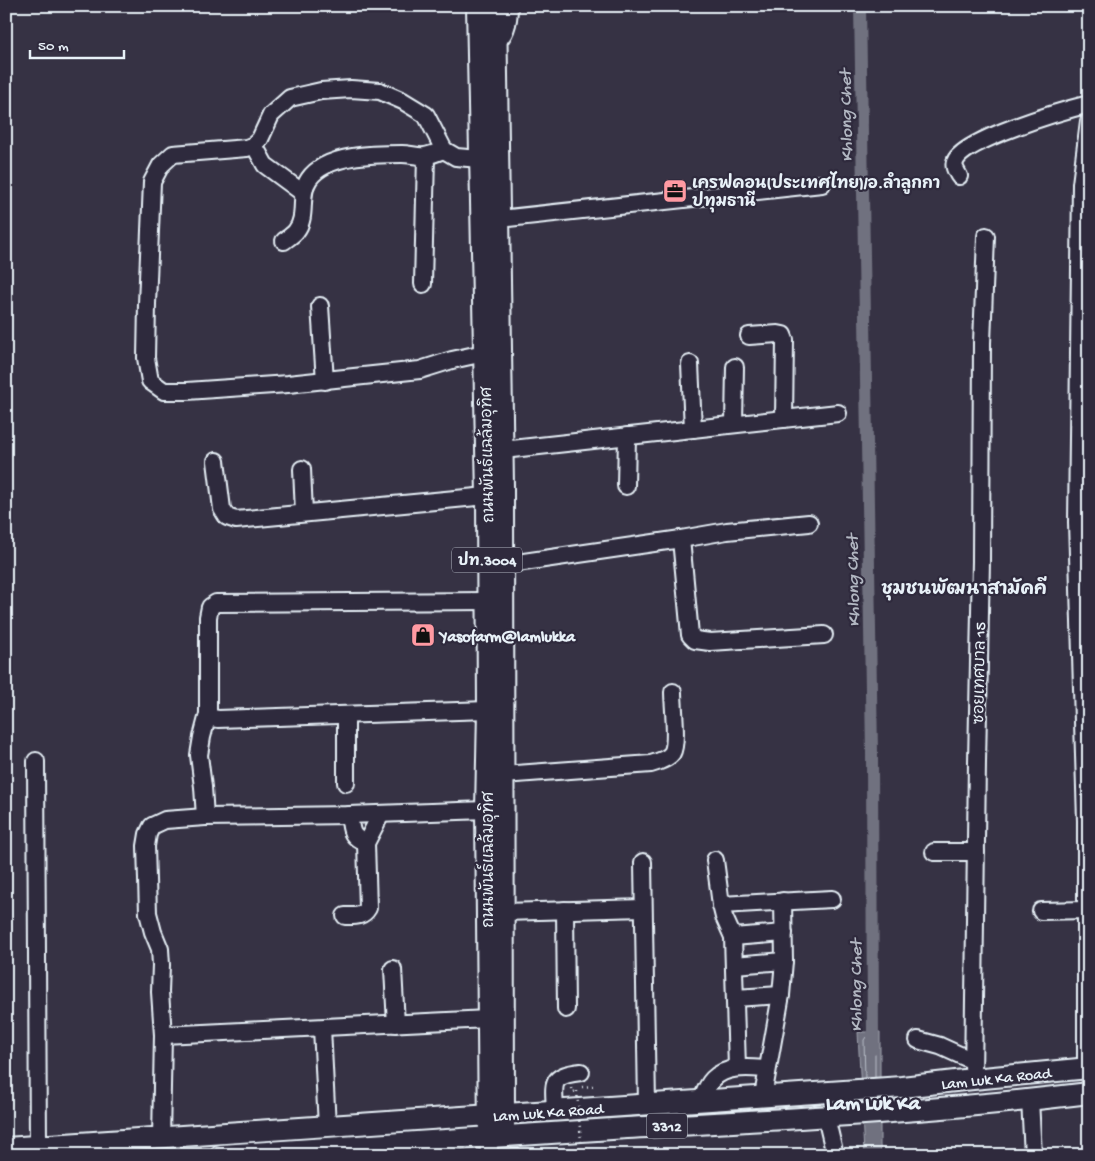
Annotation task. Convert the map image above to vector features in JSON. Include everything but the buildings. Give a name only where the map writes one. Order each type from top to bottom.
[{"type":"main road","name":"ถนนพันธ์แฉล้มอุทิศ","points":[[477,6],[487,496],[488,710],[486,810],[488,1018],[496,1114]]},
{"type":"main road","name":"ถนนพันธ์แฉล้มอุทิศ","points":[[496,6],[503,450],[504,775],[504,912],[496,1114]]},
{"type":"main road","name":"Lam Luk Ka Road","points":[[6,1148],[902,1087],[973,1070],[1087,1068]]},
{"type":"main road","name":"Lam Luk Ka Road","points":[[240,1154],[494,1142],[904,1111],[1089,1093]]},
{"type":"main road","name":"ปท.3004","points":[[494,1142],[496,1114]]},
{"type":"street","points":[[496,42],[509,22],[509,6]]},
{"type":"street","points":[[480,159],[456,157],[444,150],[426,115],[403,101],[380,91],[351,89],[322,91],[290,98],[271,115],[260,139],[254,145],[247,148],[174,154],[161,165],[152,182],[146,358],[150,381],[164,391],[187,391],[324,381],[420,370],[484,353]]},
{"type":"street","points":[[959,176],[954,167],[954,162],[962,152],[974,144],[1063,110],[1089,104]]},
{"type":"street","points":[[1087,1068],[1086,821],[1077,522],[1081,184],[1088,125]]},
{"type":"street","points":[[254,145],[265,165],[303,193]]},
{"type":"street","points":[[284,241],[296,231],[302,218],[303,193],[309,179],[320,168],[337,160],[364,155],[403,154],[426,156],[444,150]]},
{"type":"street","points":[[423,284],[426,156]]},
{"type":"street","points":[[499,219],[822,184]]},
{"type":"street","name":"ซอยเทศบาล 15","points":[[973,1070],[981,552],[982,343],[986,236]]},
{"type":"street","points":[[320,306],[324,381]]},
{"type":"street","points":[[749,336],[778,334],[783,335],[786,340],[784,419]]},
{"type":"street","points":[[690,364],[693,429]]},
{"type":"street","points":[[734,424],[735,367]]},
{"type":"street","points":[[503,450],[838,413]]},
{"type":"street","points":[[626,486],[627,436]]},
{"type":"street","points":[[216,462],[222,509],[227,516],[236,520],[487,496]]},
{"type":"street","points":[[302,469],[304,513]]},
{"type":"street","points":[[503,566],[727,531],[809,523]]},
{"type":"street","points":[[681,539],[690,635],[695,640],[710,642],[824,635]]},
{"type":"street","points":[[205,817],[199,755],[208,714],[208,617],[210,607],[216,603],[488,601]]},
{"type":"street","points":[[504,775],[651,764],[665,759],[672,753],[675,740],[673,692]]},
{"type":"street","points":[[208,714],[212,718],[218,719],[488,710]]},
{"type":"street","points":[[346,715],[346,783]]},
{"type":"street","points":[[36,761],[38,1146]]},
{"type":"street","points":[[161,1138],[163,1035],[160,949],[148,913],[146,846],[148,834],[152,826],[165,820],[205,817],[486,810]]},
{"type":"street","points":[[349,814],[352,833],[356,839],[366,843]]},
{"type":"street","points":[[345,916],[362,915],[368,908],[366,843],[381,814]]},
{"type":"street","points":[[934,852],[976,852]]},
{"type":"street","points":[[715,860],[720,905],[733,937],[737,1068]]},
{"type":"street","points":[[643,862],[647,1105]]},
{"type":"street","points":[[720,905],[832,899]]},
{"type":"street","points":[[763,1096],[781,995],[784,961],[783,901]]},
{"type":"street","points":[[504,912],[643,908]]},
{"type":"street","points":[[565,910],[566,1009]]},
{"type":"street","points":[[1041,911],[1086,910]]},
{"type":"street","points":[[733,937],[784,933]]},
{"type":"street","points":[[734,965],[784,961]]},
{"type":"street","points":[[393,969],[396,1024]]},
{"type":"street","points":[[735,998],[781,995]]},
{"type":"street","points":[[163,1035],[488,1018]]},
{"type":"street","points":[[322,1028],[327,1127]]},
{"type":"street","points":[[918,1040],[940,1046],[973,1070]]},
{"type":"street","points":[[701,1101],[712,1080],[720,1074],[737,1068],[767,1069]]},
{"type":"street","points":[[555,1110],[554,1086],[558,1079],[566,1074],[581,1072]]},
{"type":"street","points":[[1030,1100],[1033,1155]]},
{"type":"street","points":[[828,1117],[835,1155]]},
{"type":"path","points":[[572,1088],[572,1092],[577,1091],[581,1142]]},
{"type":"water","points":[[858,1032],[880,1032],[881,1155],[864,1155]]},
{"type":"waterway","name":"Khlong Chet","points":[[860,6],[872,753],[873,1049]]},
{"type":"place","name":"เครฟคอน(ประเทศไทย)/อ.ลำลูกกา ปทุมธานี","points":[[675,191]]},
{"type":"place","name":"Yasofarm@lamlukka","points":[[423,635]]},
{"type":"district","name":"ชุมชนพัฒนาสามัคคี","points":[[964,588]]},
{"type":"district","name":"Lam Luk Ka","points":[[873,1102]]}]
